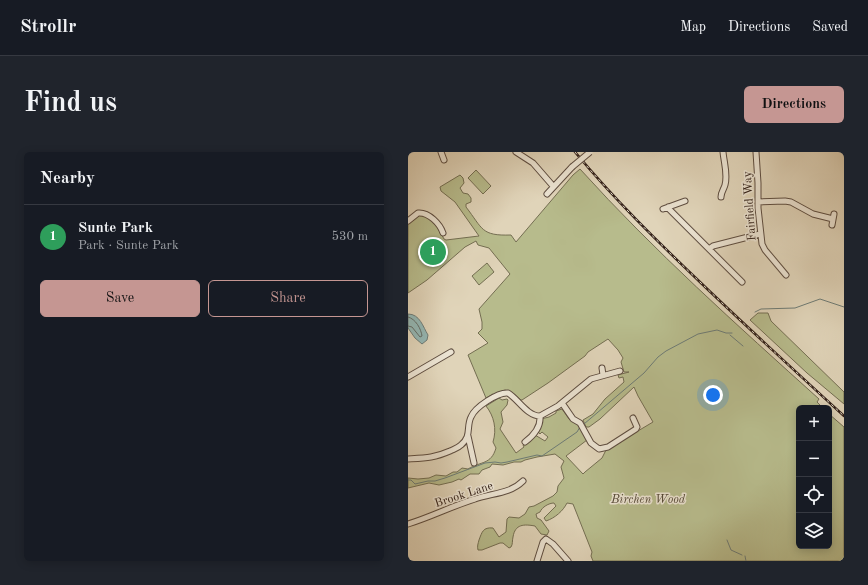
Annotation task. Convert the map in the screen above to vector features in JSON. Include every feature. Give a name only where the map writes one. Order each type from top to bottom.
[{"type":"street","points":[[441,152],[444,160]]},
{"type":"street","points":[[516,152],[533,164],[553,186]]},
{"type":"street","points":[[547,194],[572,166],[590,152]]},
{"type":"street","points":[[721,197],[721,192],[725,186],[723,152]]},
{"type":"street","name":"Fairfield Way","points":[[756,152],[760,234],[762,244],[764,250],[786,275]]},
{"type":"street","points":[[685,201],[666,208],[670,210],[742,282]]},
{"type":"street","points":[[758,202],[791,202],[813,214],[834,216],[832,225]]},
{"type":"street","points":[[408,221],[418,213],[426,214],[440,227],[443,233]]},
{"type":"street","points":[[709,249],[713,246],[760,234]]},
{"type":"street","points":[[408,377],[451,352]]},
{"type":"street","points":[[602,368],[603,374]]},
{"type":"street","points":[[474,463],[470,449],[470,439],[468,436],[469,422],[474,411],[486,401],[502,393],[508,393],[531,413],[540,416],[562,403],[586,381],[596,376],[620,371]]},
{"type":"street","points":[[562,403],[573,419],[580,423],[584,428],[591,443],[596,448],[602,449],[608,447],[636,430],[637,427],[633,418]]},
{"type":"street","points":[[524,442],[531,437],[539,426],[540,416]]},
{"type":"street","points":[[408,459],[435,457],[461,445],[468,436]]},
{"type":"street","points":[[461,445],[470,449]]},
{"type":"street","name":"Brook Lane","points":[[408,524],[477,498],[501,493],[518,486],[523,481]]},
{"type":"street","points":[[537,561],[543,542],[546,539],[553,544],[568,561]]},
{"type":"green space","name":"Birchen Wood","points":[[580,169],[667,258],[819,399],[817,402],[820,405],[796,405],[796,549],[832,549],[832,417],[844,427],[844,561],[593,561],[591,556],[592,552],[573,504],[567,503],[558,514],[546,521],[544,518],[556,506],[554,503],[542,508],[540,512],[536,514],[537,518],[541,520],[549,531],[547,535],[541,534],[535,526],[524,525],[518,527],[514,533],[511,547],[509,548],[503,543],[500,543],[482,550],[478,550],[479,540],[485,529],[493,528],[499,537],[506,532],[507,519],[509,517],[519,518],[525,514],[529,507],[553,496],[557,492],[558,486],[564,478],[561,467],[564,461],[555,454],[503,465],[492,464],[490,467],[482,470],[479,474],[470,474],[461,480],[459,479],[439,485],[429,483],[408,488],[408,478],[429,478],[436,475],[446,476],[453,472],[457,472],[462,468],[468,469],[488,460],[496,448],[493,442],[495,428],[493,418],[486,406],[499,398],[502,400],[508,400],[507,405],[501,412],[503,422],[500,429],[516,453],[535,435],[545,441],[548,437],[542,432],[540,434],[538,432],[541,419],[549,417],[556,413],[556,411],[562,409],[569,419],[577,423],[587,440],[566,456],[583,474],[602,458],[606,450],[653,422],[634,387],[600,419],[589,427],[586,427],[583,420],[593,414],[605,399],[624,382],[623,377],[619,378],[618,375],[629,372],[624,372],[621,362],[623,358],[608,339],[522,400],[513,393],[505,390],[486,398],[468,355],[488,343],[478,333],[482,329],[479,309],[510,274],[489,248],[478,245],[476,241],[465,247],[427,280],[408,293],[408,222],[417,215],[427,216],[437,226],[446,240],[479,236],[455,202],[441,191],[440,187],[460,175],[463,178],[464,183],[460,188],[463,193],[468,194],[471,198],[471,202],[466,204],[466,207],[480,226],[484,230],[494,234],[511,235],[516,242],[573,175]]},
{"type":"green space","points":[[476,170],[491,186],[483,194],[468,178]]},
{"type":"green space","points":[[487,263],[494,272],[479,285],[472,276]]},
{"type":"green space","points":[[758,313],[768,313],[771,321],[844,392],[844,404],[807,373],[750,320]]},
{"type":"water","points":[[408,314],[415,316],[418,319],[428,335],[427,340],[422,344],[415,338],[408,328]]},
{"type":"waterway","points":[[755,312],[761,309],[795,308],[820,299],[844,307]]},
{"type":"waterway","points":[[584,424],[644,373],[658,357],[666,351],[698,334],[717,330],[732,333]]},
{"type":"waterway","points":[[730,335],[743,346]]},
{"type":"waterway","points":[[408,480],[411,480],[415,484],[435,481],[485,463],[501,463],[537,455],[542,456],[577,432],[580,427]]},
{"type":"waterway","points":[[727,540],[731,550],[742,555]]},
{"type":"waterway","points":[[745,556],[746,561]]},
{"type":"railway","points":[[575,152],[620,203],[668,251],[736,317],[844,416]]},
{"type":"place","name":"Sunte Park","points":[[433,252]]}]
